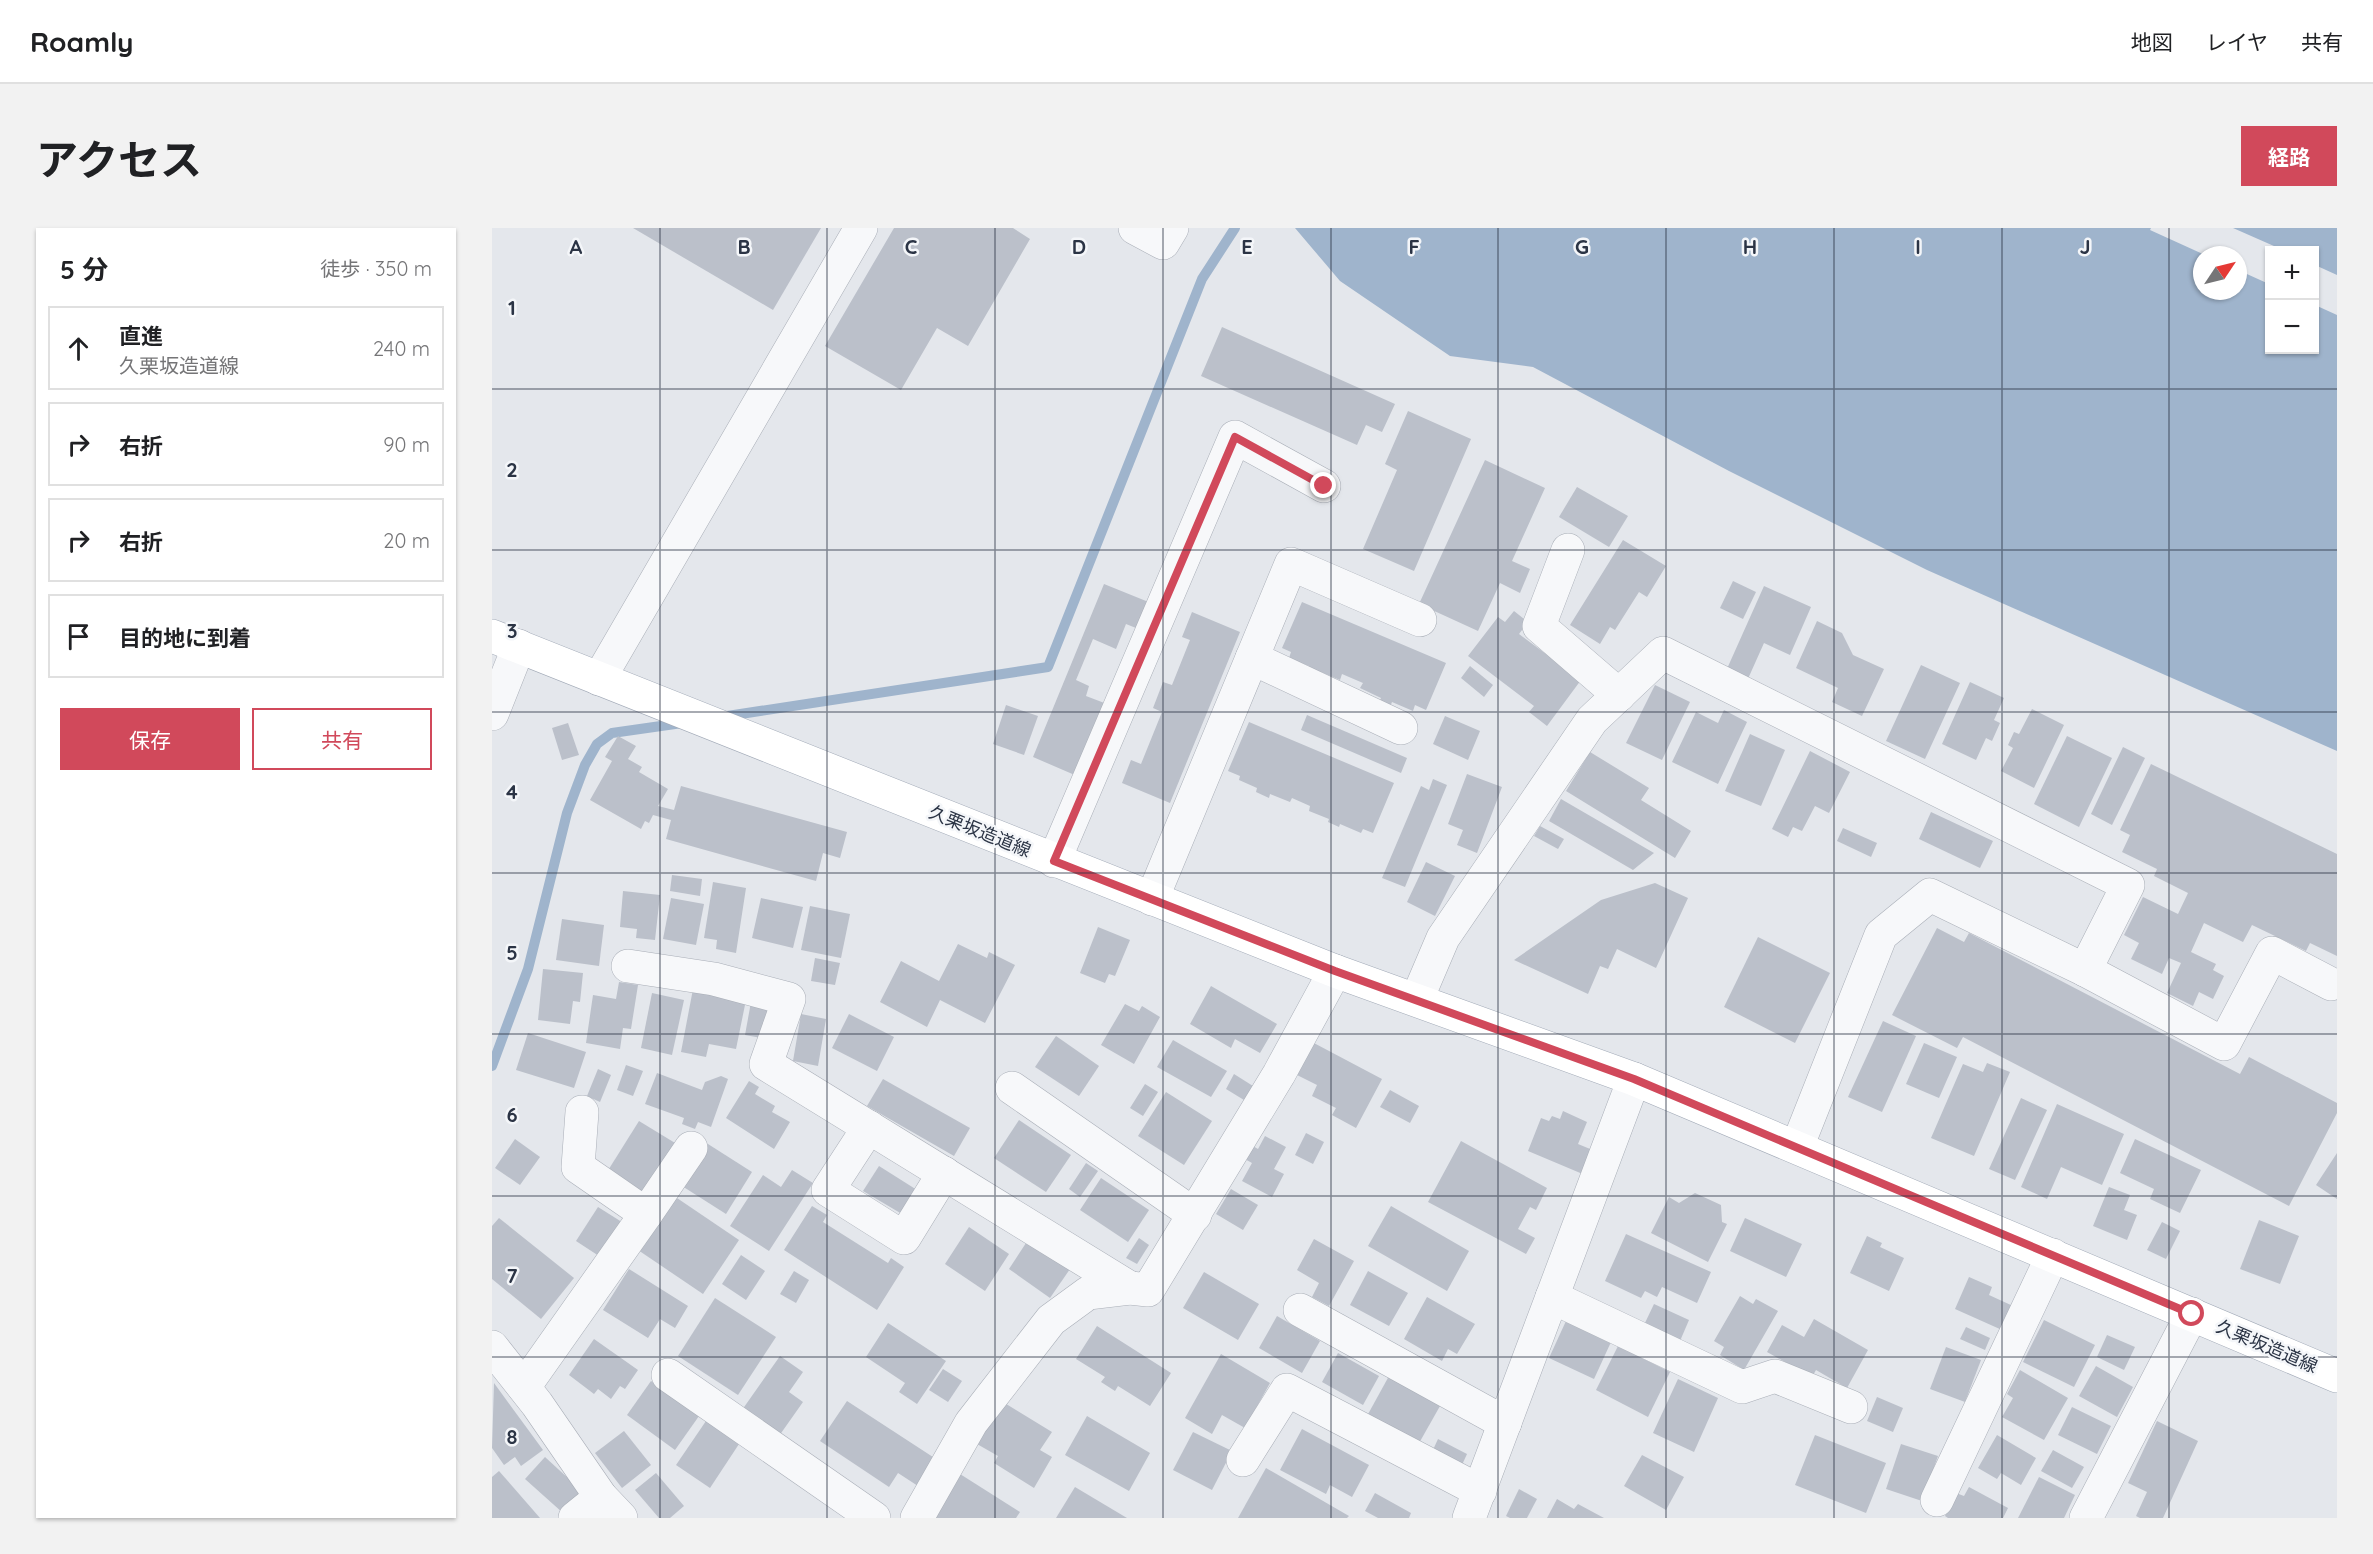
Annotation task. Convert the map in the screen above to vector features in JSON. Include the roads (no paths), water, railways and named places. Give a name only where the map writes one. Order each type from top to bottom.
[{"type":"main road","name":"久栗坂造道線","points":[[505,641],[1335,971],[1634,1079],[2337,1376]]},
{"type":"street","points":[[599,679],[861,228]]},
{"type":"street","points":[[1135,228],[1163,243],[1172,228]]},
{"type":"street","points":[[1054,861],[1235,437],[1324,486]]},
{"type":"street","points":[[1568,550],[1539,626],[1619,695]]},
{"type":"street","points":[[1152,899],[1291,564],[1420,620]]},
{"type":"street","points":[[492,714],[505,641]]},
{"type":"street","points":[[1417,999],[1443,938],[1592,720],[1664,653],[2128,885],[2085,970]]},
{"type":"street","points":[[1252,658],[1401,728]]},
{"type":"street","points":[[1797,1147],[1881,935],[1930,895],[2085,970],[2224,1044],[2272,953],[2331,984]]},
{"type":"street","points":[[628,966],[714,979],[789,999],[766,1064],[1130,1288]]},
{"type":"street","points":[[917,1518],[971,1423],[1051,1320],[1088,1293],[1130,1288],[1148,1290],[1279,1074],[1335,971]]},
{"type":"street","points":[[1243,1460],[1287,1390],[1474,1505],[1634,1079]]},
{"type":"street","points":[[1012,1088],[1195,1215]]},
{"type":"street","points":[[582,1112],[578,1167],[646,1214]]},
{"type":"street","points":[[869,1127],[828,1190],[904,1238],[944,1173]]},
{"type":"street","points":[[524,1387],[691,1148]]},
{"type":"street","points":[[1937,1500],[2053,1255]]},
{"type":"street","points":[[1552,1297],[1742,1387],[1776,1376],[1851,1407]]},
{"type":"street","points":[[1300,1310],[1505,1423]]},
{"type":"street","points":[[2086,1518],[2192,1314]]},
{"type":"street","points":[[492,1347],[524,1387],[611,1508],[575,1518]]},
{"type":"street","points":[[668,1375],[874,1518]]},
{"type":"water","points":[[1295,228],[2337,228],[2337,751],[1927,570],[1729,471],[1533,367],[1450,356],[1340,281]]},
{"type":"waterway","points":[[721,717],[1048,667],[1202,279],[1235,228]]},
{"type":"waterway","points":[[492,1066],[528,969],[567,813],[585,765],[597,744],[612,733],[682,723]]}]
